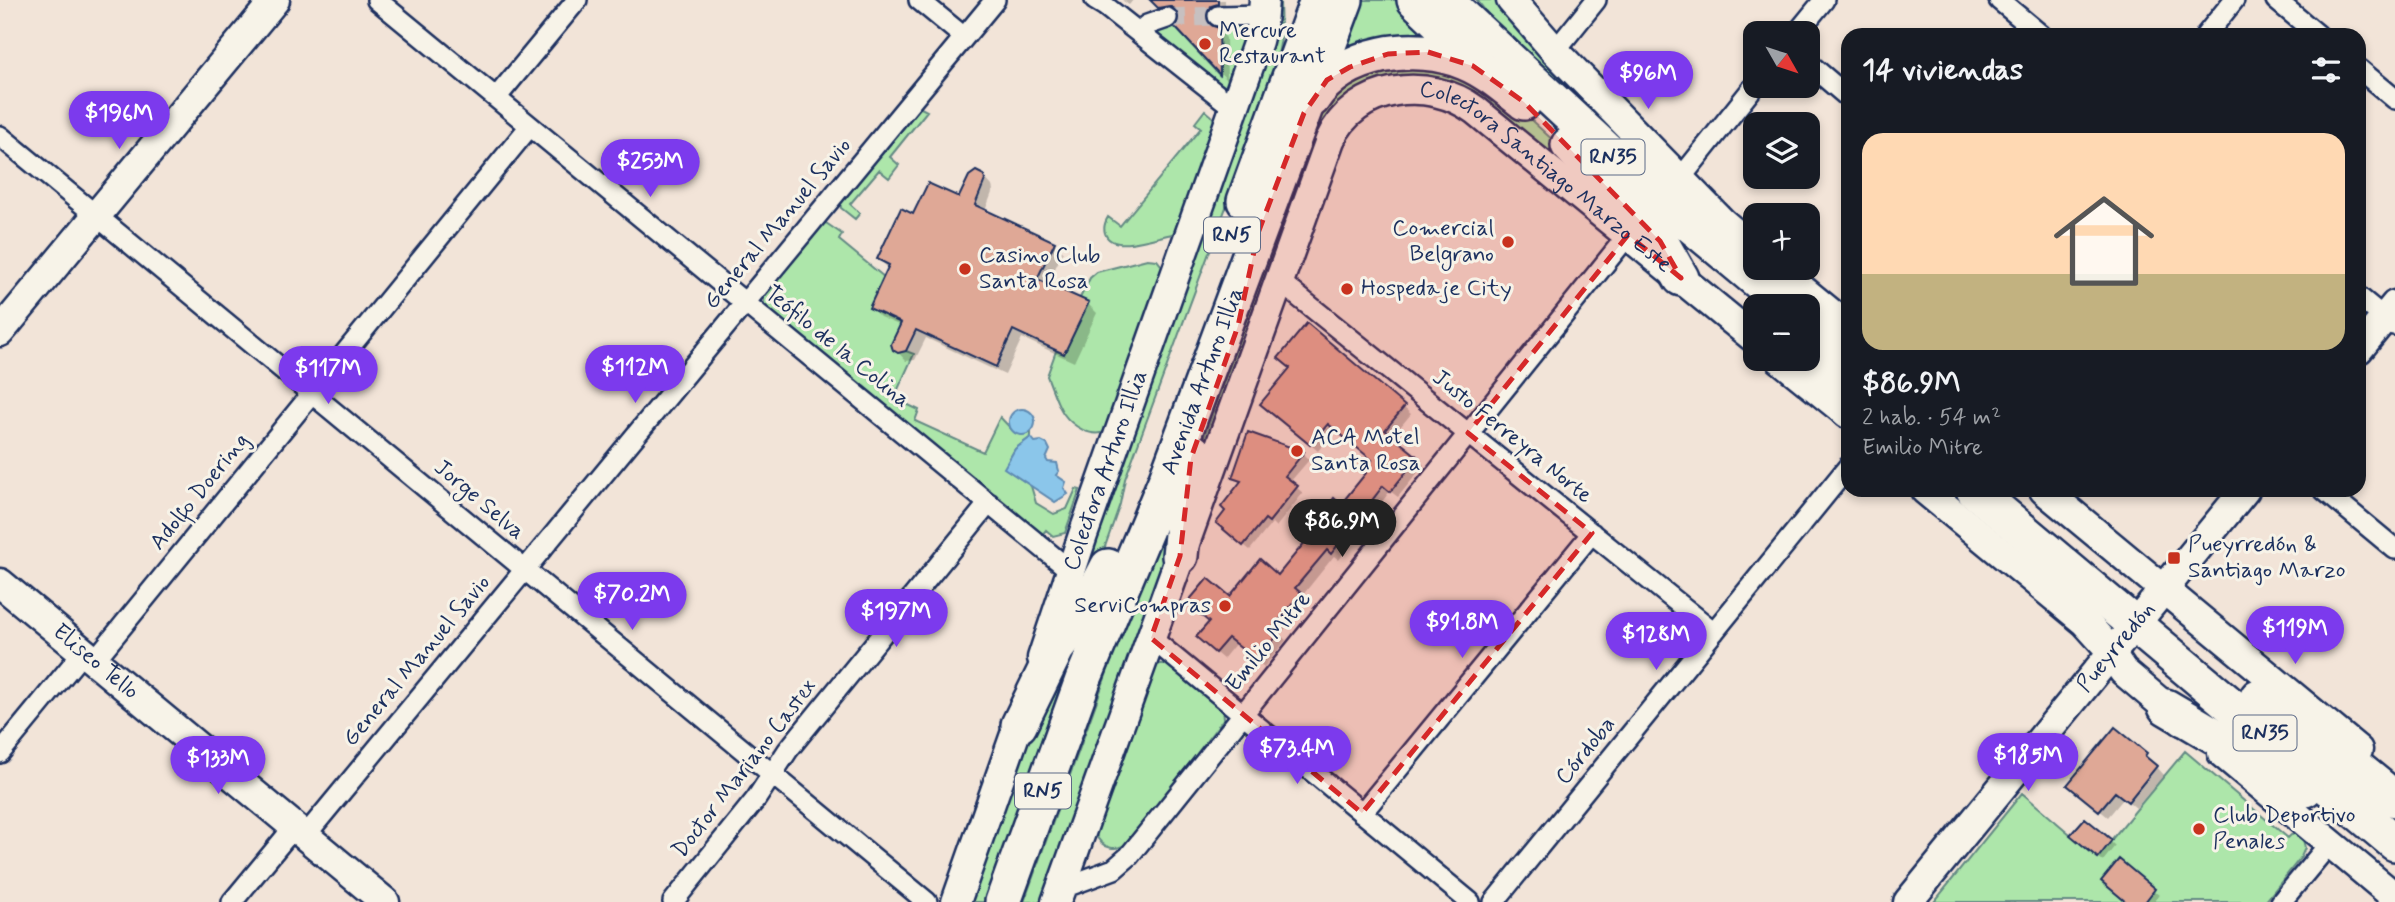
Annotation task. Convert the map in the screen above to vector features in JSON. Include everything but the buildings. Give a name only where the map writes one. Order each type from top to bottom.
[{"type":"highway","name":"Avenida Arturo Illia","points":[[1003,902],[1083,680],[1153,514],[1258,233],[1318,0]]},
{"type":"highway","name":"Avenida Arturo Illia","points":[[1083,680],[1129,523],[1286,123],[1345,0]]},
{"type":"highway","name":"RN35","points":[[1415,0],[1524,102],[1570,131],[1674,211],[1774,294]]},
{"type":"highway","name":"RN35","points":[[1445,0],[1570,131],[1645,215],[1743,298]]},
{"type":"highway","points":[[1464,0],[1660,241],[1681,278]]},
{"type":"highway","points":[[1269,14],[1290,49],[1286,123]]},
{"type":"highway","points":[[1286,123],[1311,101],[1327,80],[1362,62],[1401,52],[1428,52],[1463,61],[1524,102]]},
{"type":"highway","points":[[1181,556],[1191,457],[1236,334],[1258,233]]},
{"type":"highway","points":[[1820,333],[1841,351]]},
{"type":"highway","points":[[1820,362],[1841,379]]},
{"type":"highway","name":"RN35","points":[[1984,497],[2149,607],[2395,842]]},
{"type":"highway","name":"RN35","points":[[2016,497],[2395,812]]},
{"type":"highway","points":[[1019,725],[1056,649],[1093,598],[1129,523]]},
{"type":"highway","points":[[2258,697],[2347,760],[2395,799]]},
{"type":"highway","points":[[2166,708],[2307,790],[2395,864]]},
{"type":"street","points":[[0,332],[275,0]]},
{"type":"street","name":"Teófilo de la Colina","points":[[377,0],[1072,572]]},
{"type":"street","points":[[496,98],[577,0]]},
{"type":"street","points":[[919,0],[964,37]]},
{"type":"street","name":"General Manuel Savio","points":[[232,902],[300,832],[525,570],[995,0]]},
{"type":"street","points":[[1511,0],[1555,51],[1722,222],[1743,240]]},
{"type":"street","points":[[1555,51],[1596,0]]},
{"type":"street","points":[[1807,21],[1824,0]]},
{"type":"street","points":[[1999,0],[2033,28]]},
{"type":"street","points":[[2212,28],[2234,0]]},
{"type":"street","points":[[2276,0],[2310,28]]},
{"type":"street","points":[[1100,2],[1234,108]]},
{"type":"street","points":[[1218,16],[1269,14]]},
{"type":"street","name":"Colectora Arturo Illia","points":[[956,902],[1072,572],[1087,522],[1269,14]]},
{"type":"street","points":[[1139,32],[1147,25],[1167,18]]},
{"type":"street","points":[[1820,74],[1841,91]]},
{"type":"street","points":[[2366,75],[2395,99]]},
{"type":"street","name":"Colectora Santiago Marzo Este","points":[[1279,281],[1330,140],[1347,113],[1364,101],[1385,94],[1427,91],[1448,95],[1475,110],[1743,329]]},
{"type":"street","points":[[1680,178],[1745,98]]},
{"type":"street","name":"Adolfo Doering","points":[[0,753],[89,656],[312,393],[530,126]]},
{"type":"street","name":"Jorge Selva","points":[[0,136],[927,902]]},
{"type":"street","name":"Emilio Mitre","points":[[1058,896],[1119,866],[1628,235]]},
{"type":"street","points":[[1791,280],[1841,321]]},
{"type":"street","points":[[1058,896],[1279,281]]},
{"type":"street","name":"Justo Ferreyra Norte","points":[[1279,281],[1714,632]]},
{"type":"street","points":[[2366,301],[2391,317],[2366,342]]},
{"type":"street","points":[[1795,371],[1841,408]]},
{"type":"street","name":"Córdoba","points":[[1494,902],[1841,476]]},
{"type":"street","points":[[1933,497],[2085,622],[2123,671],[2395,897]]},
{"type":"street","points":[[2050,497],[2149,607],[2395,781]]},
{"type":"street","name":"Pueyrredón","points":[[1908,902],[2239,497]]},
{"type":"street","points":[[2332,497],[2395,549]]},
{"type":"street","name":"Doctor Mariano Castex","points":[[673,902],[756,799],[788,750],[989,503]]},
{"type":"street","points":[[1362,813],[1592,533]]},
{"type":"street","name":"Eliseo Tello","points":[[0,583],[385,902]]},
{"type":"street","points":[[1151,638],[1470,902]]},
{"type":"street","points":[[2281,902],[2330,843]]},
{"type":"highlighted area","points":[[1428,52],[1473,66],[1524,102],[1660,241],[1681,278],[1628,235],[1468,433],[1592,533],[1362,813],[1151,638],[1180,556],[1191,458],[1238,326],[1258,233],[1304,113],[1327,80],[1350,67],[1388,54]]},
{"type":"green space","points":[[1274,0],[1280,0],[1281,38],[1274,78],[1125,479],[1120,504],[1090,589],[1078,589]]},
{"type":"green space","points":[[1356,0],[1401,0],[1450,46],[1341,60]]},
{"type":"green space","points":[[1477,0],[1502,0],[1743,247],[1743,253],[1498,27]]},
{"type":"green space","points":[[1218,22],[1237,24],[1247,32],[1227,93],[1157,37],[1156,32],[1173,25],[1219,75]]},
{"type":"green space","points":[[1438,63],[1518,108],[1569,155],[1648,236],[1488,107],[1365,91],[1199,476],[1202,443],[1248,315],[1305,130],[1350,78]]},
{"type":"green space","points":[[919,107],[927,111],[890,157],[899,165],[889,178],[879,170],[850,204],[860,213],[855,219],[841,208],[840,202]]},
{"type":"green space","points":[[1205,110],[1215,123],[1178,230],[1135,243],[1109,239],[1104,229],[1108,217],[1120,226],[1201,128],[1195,123]]},
{"type":"green space","points":[[826,223],[842,234],[839,240],[884,277],[901,323],[892,347],[898,353],[906,351],[914,354],[894,398],[919,410],[915,421],[983,452],[1000,417],[1015,433],[1031,432],[1031,437],[1015,449],[1005,468],[1031,486],[1036,503],[1054,514],[1067,509],[1076,489],[1080,490],[1065,533],[1053,536],[1046,530],[1041,536],[764,307],[764,294],[821,224]]},
{"type":"green space","points":[[1147,259],[1157,260],[1164,269],[1107,431],[1089,432],[1077,427],[1063,413],[1047,376],[1056,351],[1064,354],[1088,303],[1080,298],[1090,278],[1097,272]]},
{"type":"green space","points":[[1176,482],[1167,565],[1046,902],[1024,902]]},
{"type":"green space","points":[[1083,622],[985,902],[967,902],[1046,678]]},
{"type":"green space","points":[[1169,664],[1223,709],[1224,718],[1131,840],[1121,847],[1111,848],[1102,843],[1095,833],[1154,667]]},
{"type":"green space","name":"Club Deportivo Penales","points":[[2185,751],[2288,838],[2296,830],[2302,835],[2305,848],[2301,857],[2265,902],[1934,902],[2022,793],[2097,857]]},
{"type":"water","points":[[1022,409],[1031,413],[1035,422],[1031,431],[1022,435],[1013,431],[1009,422],[1013,413]]},
{"type":"water","points":[[1031,437],[1035,442],[1047,444],[1050,450],[1046,459],[1048,462],[1057,463],[1059,471],[1056,475],[1066,482],[1064,488],[1068,494],[1055,502],[1004,468],[1015,449]]},
{"type":"tunnel","points":[[1167,18],[1218,16]]},
{"type":"place","name":"Mercure Restaurant","points":[[1205,44]]},
{"type":"place","name":"Comercial Belgrano","points":[[1508,242]]},
{"type":"place","name":"Casino Club Santa Rosa","points":[[965,269]]},
{"type":"place","name":"Hospedaje City","points":[[1347,289]]},
{"type":"place","name":"ACA Motel Santa Rosa","points":[[1297,451]]},
{"type":"place","name":"Pueyrredón & Santiago Marzo","points":[[2174,558]]},
{"type":"place","name":"ServiCompras","points":[[1225,606]]},
{"type":"place","name":"Club Deportivo Penales","points":[[2199,829]]}]
